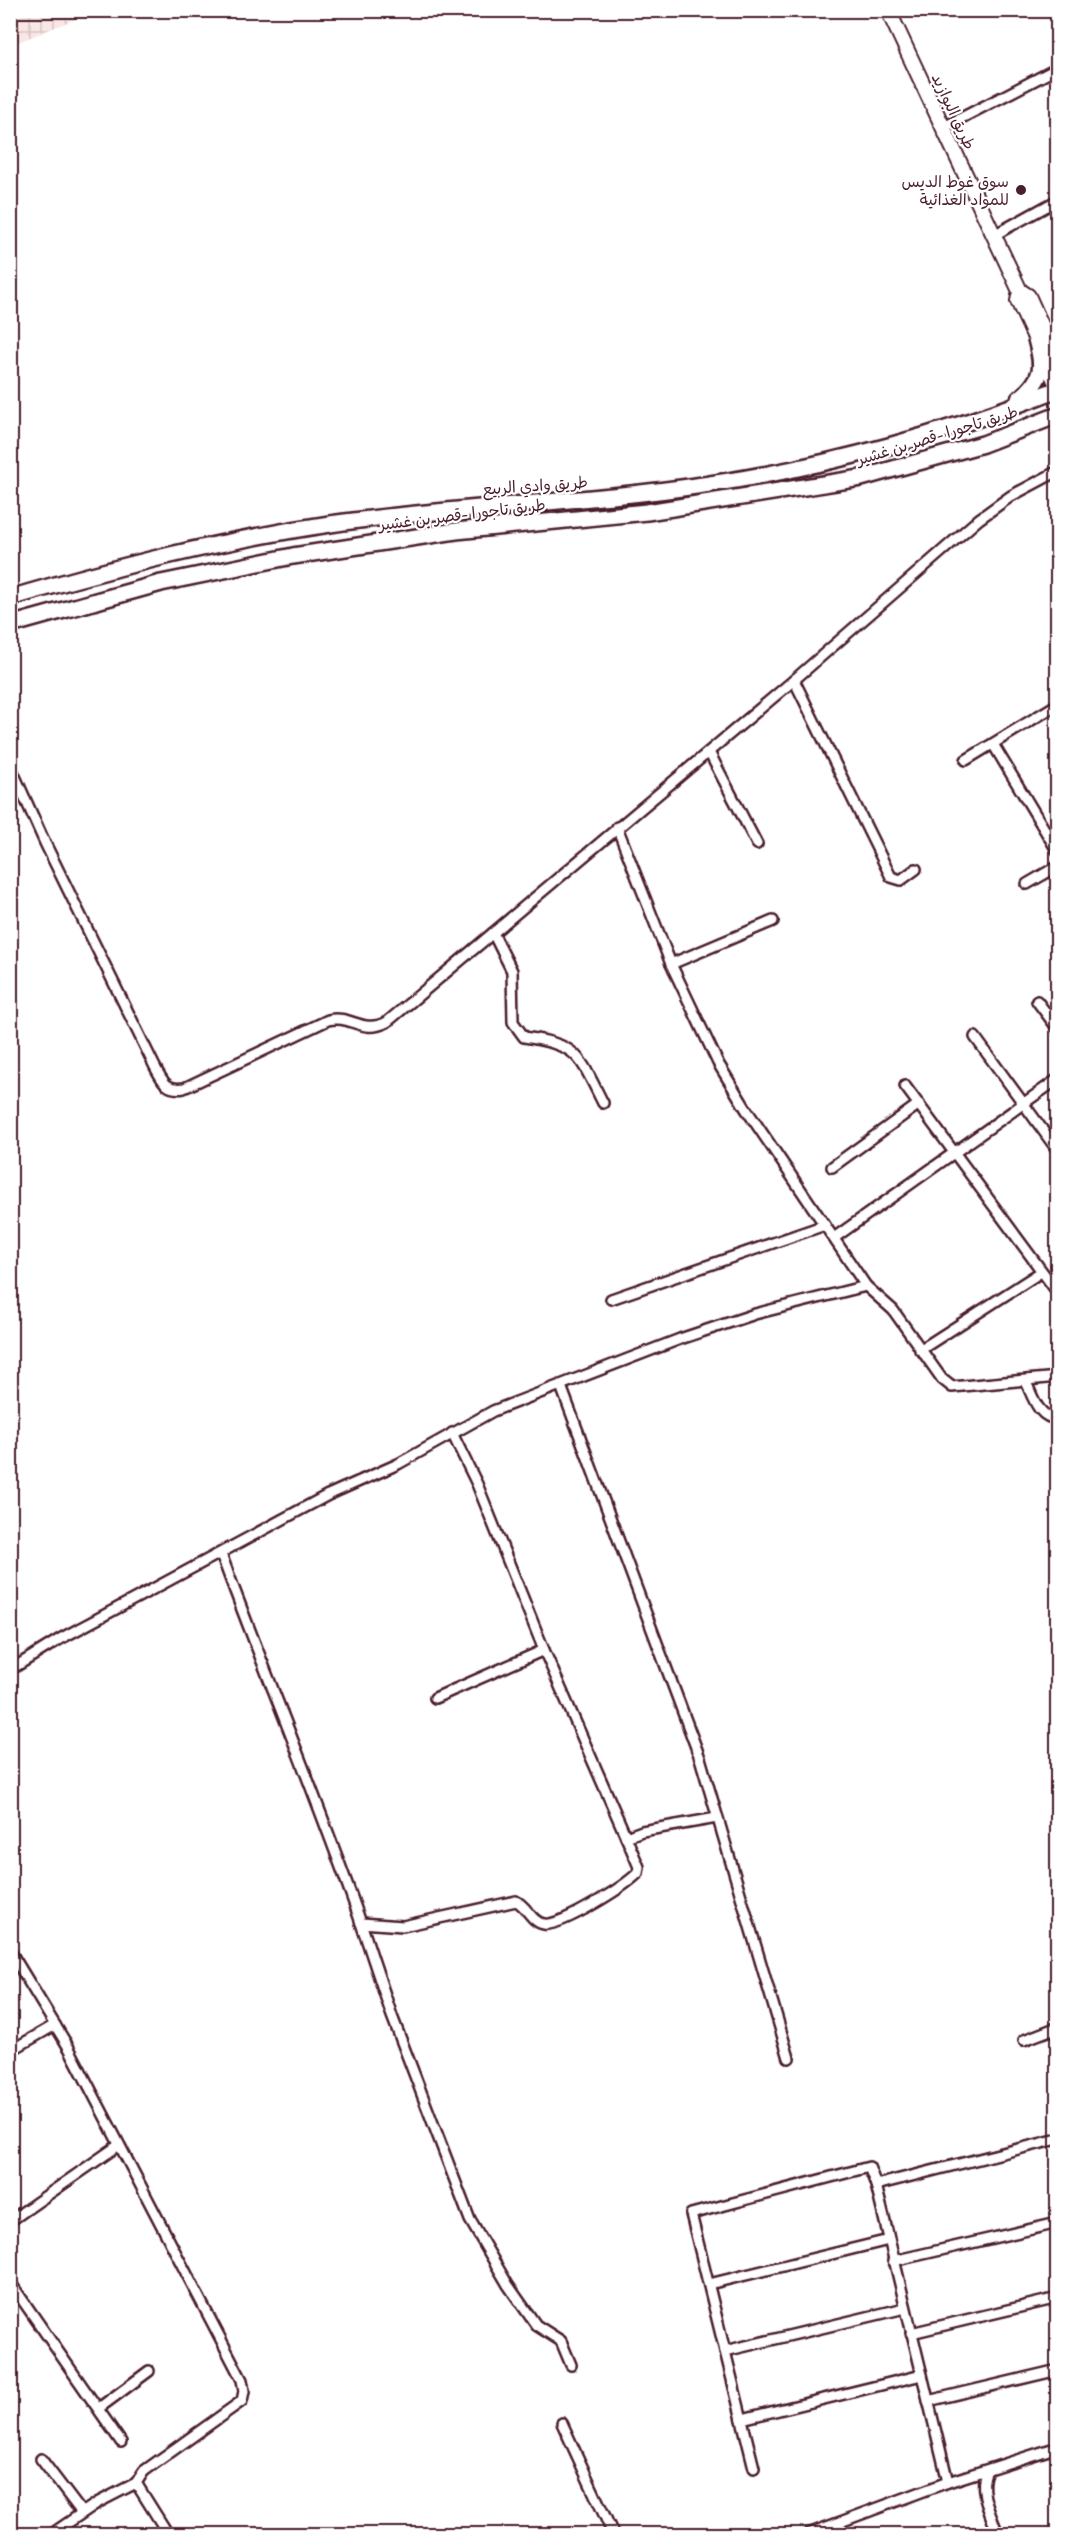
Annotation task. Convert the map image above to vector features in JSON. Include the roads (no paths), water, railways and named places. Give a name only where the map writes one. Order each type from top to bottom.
[{"type":"highway","points":[[1006,410],[1038,380],[1041,363],[1034,331]]},
{"type":"highway","name":"طريق وادي الربيع","points":[[10,598],[142,561],[277,532],[457,508],[594,498],[697,486],[811,466],[889,447],[1006,410],[1058,388]]},
{"type":"highway","name":"طريق تاجورا -قصر بن غشير","points":[[10,625],[161,583],[292,555],[456,531],[678,508],[861,478],[982,444],[1058,415]]},
{"type":"highway","points":[[1023,428],[1058,427]]},
{"type":"main road","name":"طريق البوازيد","points":[[888,10],[1020,291]]},
{"type":"main road","points":[[1058,362],[1028,296],[1020,291],[1018,301],[1034,331],[1058,388]]},
{"type":"street","points":[[944,127],[1058,68]]},
{"type":"street","points":[[994,235],[1058,200]]},
{"type":"street","points":[[10,765],[45,843],[165,1086],[175,1090],[184,1088],[328,1020],[340,1019],[365,1027],[376,1027],[387,1022],[794,680],[979,519],[1011,496],[1057,471]]},
{"type":"street","points":[[794,680],[891,877],[901,880],[916,868]]},
{"type":"street","points":[[966,760],[1058,704]]},
{"type":"street","points":[[993,744],[1058,852]]},
{"type":"street","points":[[709,752],[757,844]]},
{"type":"street","points":[[617,827],[671,964],[718,1063],[866,1286],[888,1304],[942,1380],[952,1388],[1058,1377]]},
{"type":"street","points":[[1027,884],[1058,866]]},
{"type":"street","points":[[671,964],[774,921]]},
{"type":"street","points":[[493,933],[512,971],[513,1022],[524,1037],[566,1045],[581,1060],[603,1103]]},
{"type":"street","points":[[1036,1001],[1058,1029]]},
{"type":"street","points":[[975,1037],[1058,1151]]},
{"type":"street","points":[[834,1238],[1058,1079]]},
{"type":"street","points":[[905,1086],[1058,1293]]},
{"type":"street","points":[[832,1167],[920,1104]]},
{"type":"street","points":[[611,1299],[825,1225]]},
{"type":"street","points":[[920,1350],[1041,1272]]},
{"type":"street","points":[[10,1670],[60,1639],[313,1503],[398,1464],[492,1411],[755,1314],[866,1286]]},
{"type":"street","points":[[1026,1382],[1042,1413],[1047,1418],[1058,1419]]},
{"type":"street","points":[[561,1386],[700,1758],[789,2058]]},
{"type":"street","points":[[361,1923],[403,1926],[516,1902],[539,1923],[556,1922],[638,1873],[639,1867],[544,1650],[477,1484],[452,1433]]},
{"type":"street","points":[[221,1554],[282,1717],[331,1838],[396,2026],[470,2220],[508,2285],[536,2325],[561,2341],[571,2365]]},
{"type":"street","points":[[435,1698],[544,1650]]},
{"type":"street","points":[[626,1837],[642,1831],[717,1818]]},
{"type":"street","points":[[10,1951],[54,2025],[119,2145],[242,2380],[244,2391],[242,2401],[144,2471],[136,2483],[82,2513],[56,2531]]},
{"type":"street","points":[[11,2049],[54,2025]]},
{"type":"street","points":[[1024,2040],[1058,2027]]},
{"type":"street","points":[[876,2185],[1058,2139]]},
{"type":"street","points":[[10,2221],[119,2145]]},
{"type":"street","points":[[754,2468],[691,2214],[868,2167],[876,2185],[948,2482]]},
{"type":"street","points":[[893,2261],[1058,2223]]},
{"type":"street","points":[[709,2284],[889,2240]]},
{"type":"street","points":[[10,2282],[121,2442]]},
{"type":"street","points":[[911,2333],[1058,2298]]},
{"type":"street","points":[[725,2351],[905,2308]]},
{"type":"street","points":[[928,2401],[1058,2370]]},
{"type":"street","points":[[99,2408],[149,2371]]},
{"type":"street","points":[[742,2419],[922,2376]]},
{"type":"street","points":[[562,2423],[613,2535]]},
{"type":"street","points":[[808,2535],[948,2482],[1058,2447]]},
{"type":"street","points":[[41,2459],[82,2513]]},
{"type":"street","points":[[987,2470],[983,2477],[983,2492],[998,2535]]},
{"type":"street","points":[[136,2483],[168,2535]]},
{"type":"place","name":"سوق غوط الديس للمواد الغذائية","points":[[1021,190]]}]
